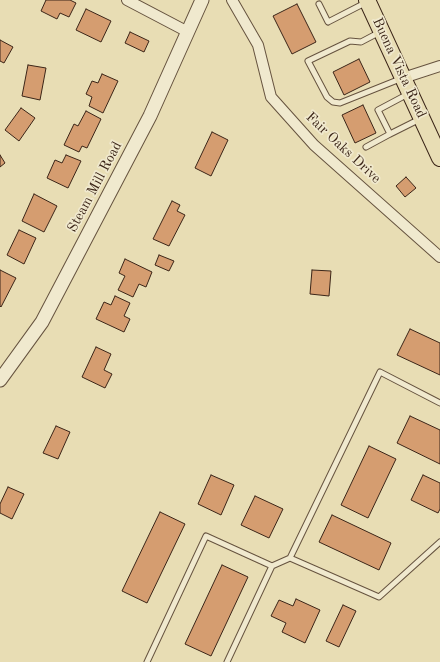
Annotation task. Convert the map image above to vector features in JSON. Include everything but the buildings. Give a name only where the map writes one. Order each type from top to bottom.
[{"type":"main road","name":"Buena Vista Road","points":[[367,1],[440,158]]},
{"type":"street","points":[[127,0],[188,32]]},
{"type":"street","name":"Steam Mill Road","points":[[0,380],[42,322],[150,116],[202,0]]},
{"type":"street","name":"Fair Oaks Drive","points":[[232,0],[258,45],[271,97],[314,145],[440,257]]},
{"type":"street","points":[[403,78],[440,66]]},
{"type":"lane","points":[[319,4],[328,22],[367,1]]},
{"type":"lane","points":[[381,31],[361,42],[350,41],[308,61],[327,97],[333,102],[340,103],[403,78]]},
{"type":"lane","points":[[390,134],[378,110],[410,93]]},
{"type":"lane","points":[[366,147],[422,118]]},
{"type":"lane","points":[[227,662],[272,566],[290,558],[380,372],[440,403]]},
{"type":"lane","points":[[147,662],[206,536],[272,566]]},
{"type":"lane","points":[[290,558],[379,597],[440,542]]}]
